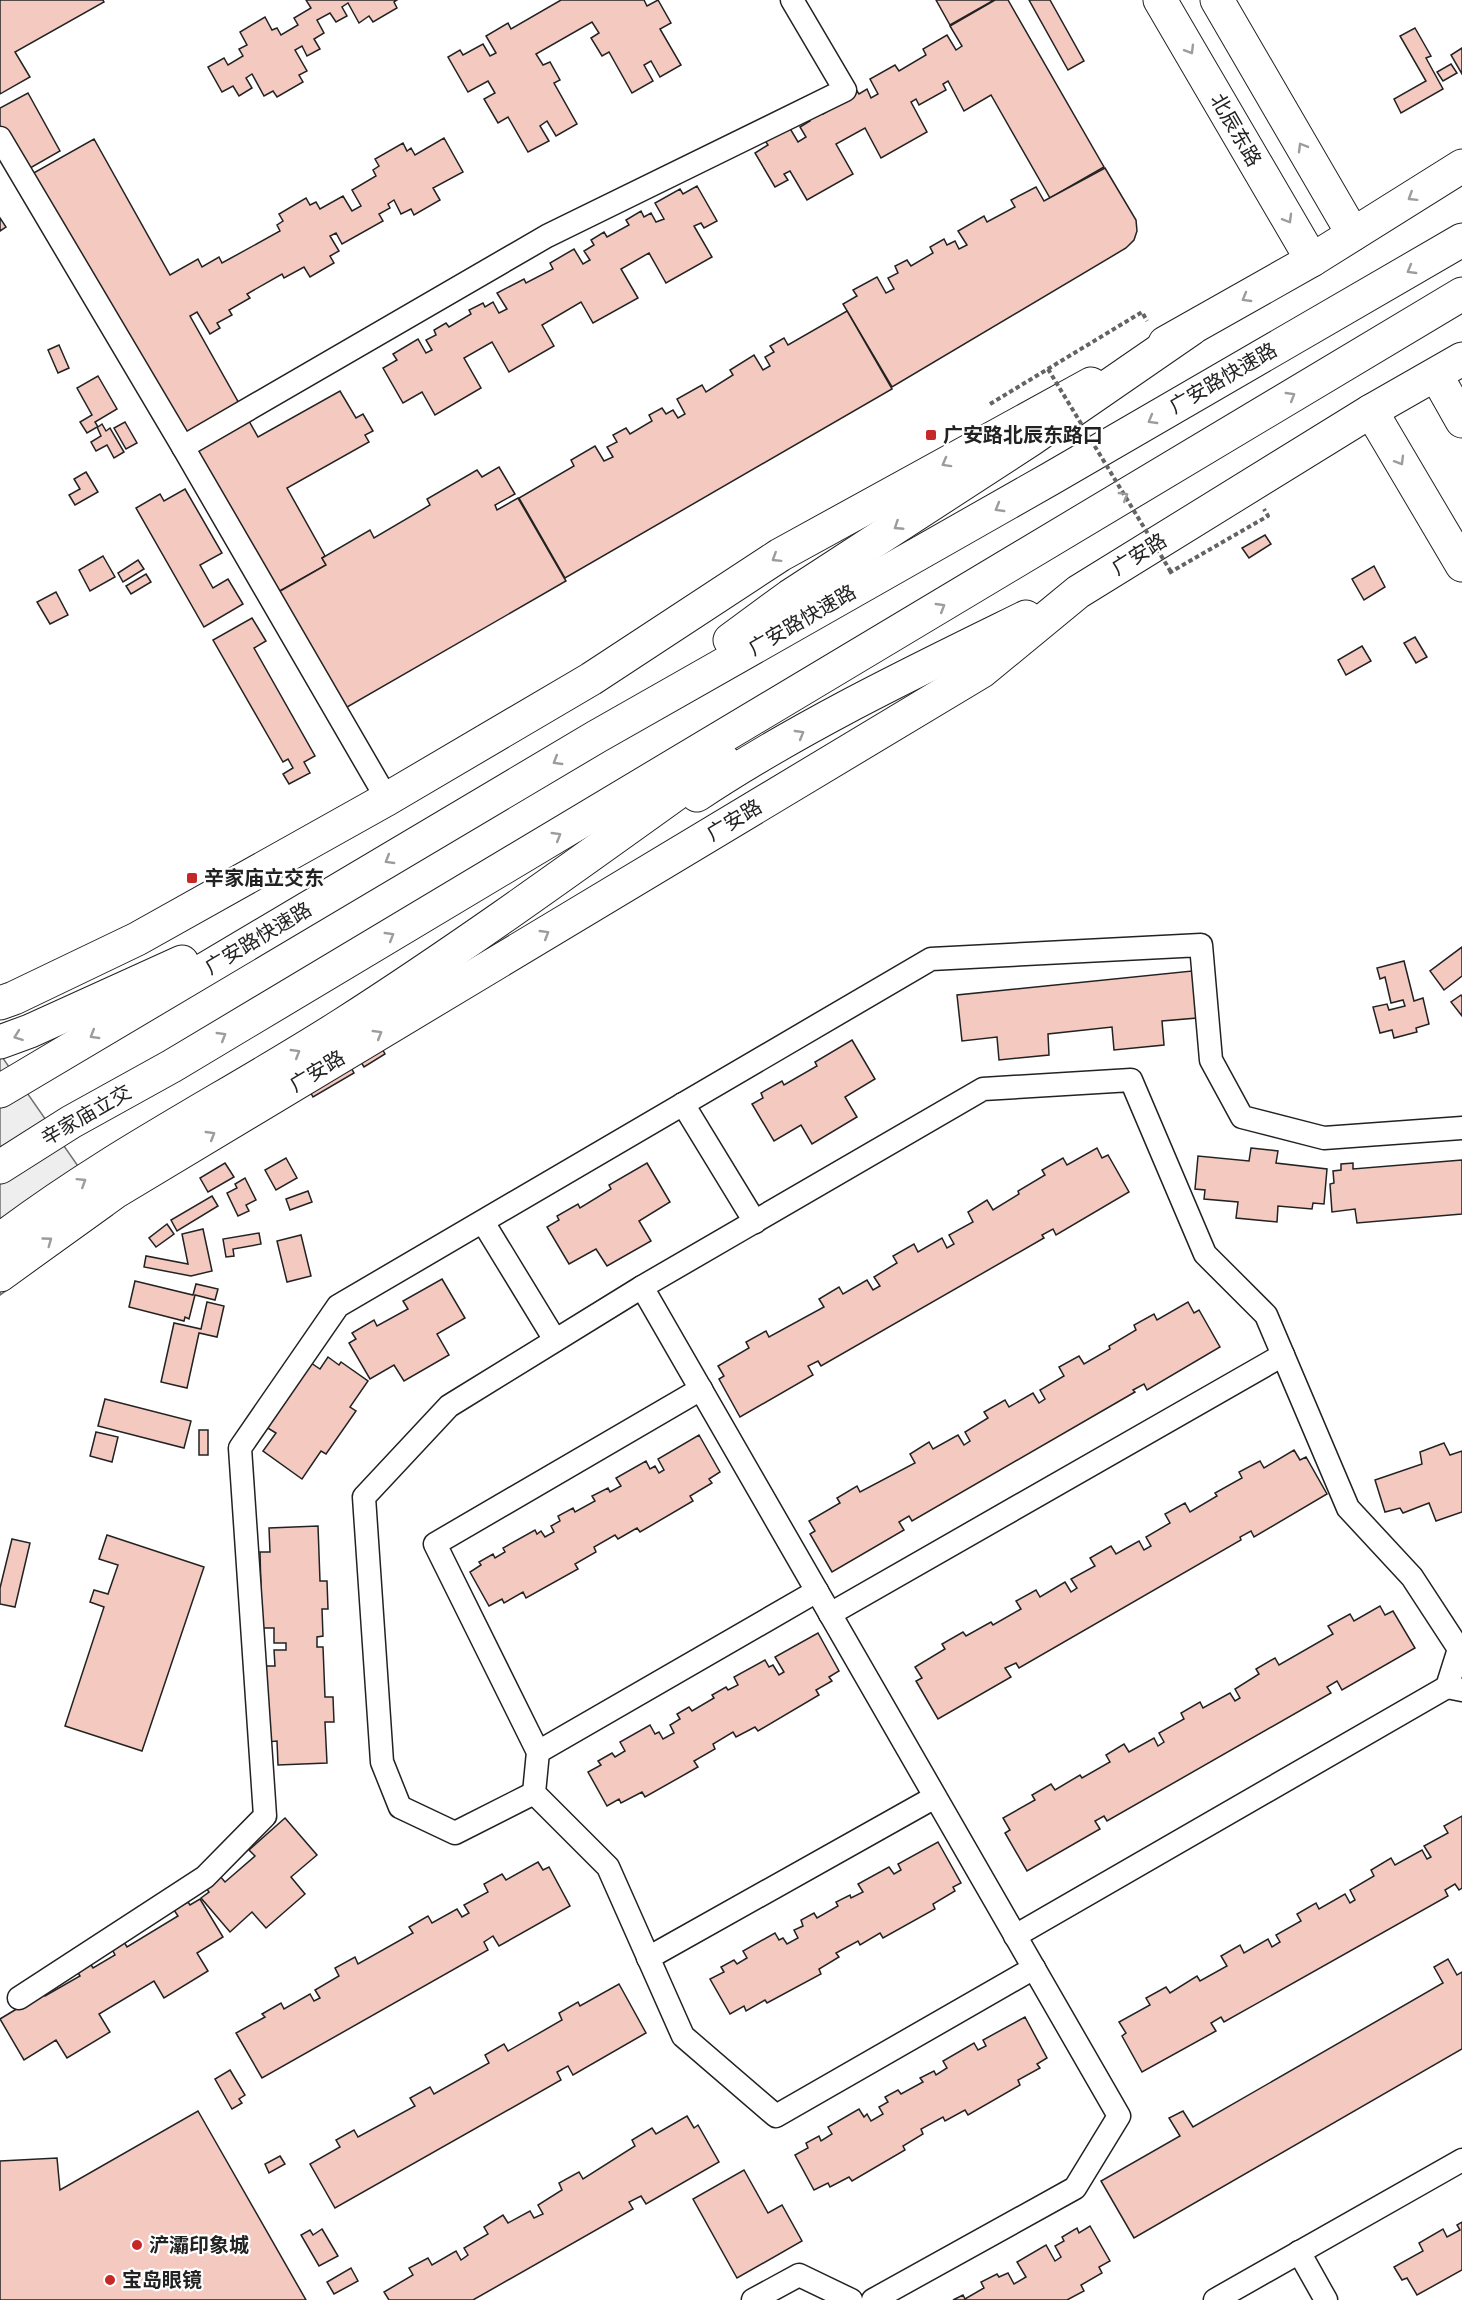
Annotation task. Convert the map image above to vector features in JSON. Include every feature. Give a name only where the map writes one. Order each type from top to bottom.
[{"type":"main road","name":"北辰东路","points":[[1160,0],[1312,260]]},
{"type":"main road","points":[[1217,0],[1353,234]]},
{"type":"main road","points":[[0,1003],[137,939],[387,799],[591,679],[780,555],[1312,260],[1462,166]]},
{"type":"main road","name":"广安路快速路","points":[[136,996],[333,893],[596,737],[1050,479],[1462,240]]},
{"type":"main road","points":[[484,932],[900,632],[1462,294]]},
{"type":"main road","points":[[596,737],[790,596],[1030,440],[1191,329]]},
{"type":"main road","points":[[1449,367],[1462,421]]},
{"type":"main road","name":"广安路","points":[[0,1275],[115,1192],[981,671],[1078,592],[1371,411],[1449,367]]},
{"type":"main road","points":[[1371,411],[1462,565]]},
{"type":"main road","points":[[0,1240],[46,1205],[341,1026],[484,932],[589,867],[724,777],[871,693],[1078,592]]},
{"type":"main road","name":"辛家庙立交","points":[[0,1167],[71,1122],[172,1065],[900,632]]},
{"type":"main road","points":[[0,1042],[136,996]]},
{"type":"main road","points":[[0,1091],[136,996]]},
{"type":"main road","points":[[0,1190],[71,1122]]},
{"type":"street","points":[[183,447],[548,236],[845,90],[792,0]]},
{"type":"street","points":[[0,138],[183,447],[387,799]]},
{"type":"street","points":[[19,1998],[205,1877],[265,1816],[240,1448],[339,1306],[931,958],[1201,945],[1210,1060],[1242,1117],[1324,1138],[1462,1128]]},
{"type":"street","points":[[534,1793],[455,1833],[400,1807],[382,1762],[364,1497],[449,1406],[642,1287],[983,1089],[1131,1080],[1205,1254],[1266,1315],[1348,1508],[1412,1577],[1461,1649],[1454,1689],[1015,1936]]},
{"type":"street","points":[[683,1104],[754,1222]]},
{"type":"street","points":[[483,1222],[555,1340]]},
{"type":"street","points":[[642,1287],[1119,2116],[1075,2188],[873,2300]]},
{"type":"street","points":[[830,1614],[1283,1355]]},
{"type":"street","points":[[534,1793],[538,1752],[435,1544],[701,1389]]},
{"type":"street","points":[[538,1752],[817,1591]]},
{"type":"street","points":[[534,1793],[608,1867],[683,2036],[776,2116],[1034,1968]]},
{"type":"street","points":[[648,1958],[935,1797]]},
{"type":"street","points":[[1215,2300],[1462,2160]]},
{"type":"street","points":[[1299,2252],[1326,2300]]},
{"type":"street","points":[[753,2300],[799,2275],[852,2300]]},
{"type":"path","points":[[987,405],[1142,312]]},
{"type":"path","points":[[1048,369],[1171,572]]},
{"type":"path","points":[[1161,578],[1268,516]]},
{"type":"shaded area","points":[[0,1054],[112,1215],[0,1295]]},
{"type":"building","points":[[0,0],[103,0],[104,2],[15,52],[30,77],[0,94]]},
{"type":"building","points":[[306,0],[397,0],[394,2],[397,8],[373,22],[369,16],[359,23],[348,3],[342,7],[347,16],[336,22],[330,13],[317,20],[324,33],[314,39],[320,49],[307,56],[302,46],[295,50],[307,71],[299,75],[303,82],[277,97],[273,91],[264,96],[252,74],[246,78],[252,88],[239,96],[233,86],[222,92],[208,67],[224,58],[228,65],[243,56],[239,49],[247,45],[240,32],[265,17],[272,30],[277,28],[281,35],[298,25],[294,18],[311,8]]},
{"type":"building","points":[[561,0],[644,0],[647,6],[658,0],[671,23],[660,29],[681,65],[660,77],[651,61],[644,65],[653,81],[632,93],[609,52],[602,56],[591,38],[599,33],[592,22],[536,54],[543,65],[550,62],[560,80],[554,83],[577,124],[556,136],[547,121],[540,126],[549,141],[528,152],[508,117],[498,123],[484,99],[495,93],[488,81],[468,92],[448,57],[460,50],[463,55],[483,44],[490,56],[496,53],[486,36],[508,23],[511,29]]},
{"type":"building","points":[[936,0],[994,0],[950,25]]},
{"type":"building","points":[[995,0],[1008,0],[1104,167],[1050,198],[991,95],[964,111],[948,81],[943,84],[946,90],[919,105],[916,99],[911,102],[927,132],[881,158],[865,128],[836,144],[853,174],[807,200],[790,171],[784,174],[788,180],[775,187],[755,153],[768,145],[764,139],[788,125],[798,142],[806,137],[800,127],[810,121],[807,115],[819,108],[823,114],[845,101],[855,88],[859,94],[867,89],[871,98],[878,94],[870,79],[895,65],[899,71],[926,55],[923,49],[947,35],[956,50],[962,46],[950,26]]},
{"type":"building","points":[[1029,0],[1050,0],[1084,61],[1068,70]]},
{"type":"building","points":[[1415,28],[1431,56],[1426,58],[1443,89],[1401,113],[1394,99],[1426,81],[1400,36]]},
{"type":"building","points":[[1462,48],[1462,74],[1451,55]]},
{"type":"building","points":[[1451,64],[1457,73],[1443,81],[1437,72]]},
{"type":"building","points":[[28,93],[60,151],[25,171],[0,128],[0,108]]},
{"type":"building","points":[[444,138],[463,172],[433,188],[440,200],[414,215],[411,209],[401,214],[394,200],[388,204],[390,208],[379,214],[383,221],[342,244],[336,233],[330,236],[339,251],[330,256],[334,263],[310,277],[304,267],[284,278],[282,274],[247,294],[250,298],[229,310],[232,315],[217,323],[220,328],[210,334],[197,312],[190,316],[258,437],[340,391],[356,418],[363,414],[373,431],[365,435],[369,442],[287,488],[325,556],[322,558],[326,565],[269,597],[30,175],[94,139],[170,275],[198,259],[202,267],[219,257],[222,263],[280,231],[277,225],[283,221],[279,214],[306,198],[310,205],[316,202],[320,209],[343,196],[352,211],[361,206],[352,190],[376,176],[373,170],[379,166],[375,159],[403,143],[407,151],[411,148],[415,155]]},
{"type":"building","points":[[1105,168],[1136,220],[1137,231],[1134,240],[1126,248],[892,387],[843,304],[857,296],[853,290],[877,277],[886,293],[894,289],[888,278],[898,273],[895,266],[907,260],[911,266],[933,253],[930,247],[944,239],[947,245],[955,241],[959,249],[967,245],[958,231],[984,216],[987,222],[1015,207],[1011,200],[1036,187],[1044,201]]},
{"type":"building","points":[[697,186],[717,221],[704,228],[701,223],[694,226],[712,257],[666,283],[649,253],[621,269],[638,298],[593,323],[581,302],[542,325],[554,346],[509,372],[492,342],[464,358],[481,388],[435,415],[422,392],[403,403],[383,368],[397,360],[393,354],[418,339],[426,353],[432,350],[426,340],[436,335],[434,330],[446,323],[449,327],[471,314],[469,310],[483,303],[485,307],[493,302],[499,313],[507,309],[497,293],[524,279],[526,283],[553,269],[550,263],[574,249],[583,264],[590,260],[584,251],[594,245],[591,240],[604,232],[607,237],[629,225],[626,220],[641,211],[644,217],[651,213],[656,222],[664,219],[655,203],[680,189],[683,194]]},
{"type":"building","points":[[0,218],[6,227],[0,231]]},
{"type":"building","points":[[847,311],[892,389],[565,578],[519,498],[574,466],[571,460],[595,446],[604,461],[613,457],[607,447],[617,442],[613,435],[626,428],[630,434],[652,421],[649,415],[662,408],[666,414],[673,410],[678,418],[685,414],[677,399],[702,385],[706,392],[733,375],[730,370],[754,355],[763,370],[770,366],[765,357],[774,352],[770,346],[784,338],[788,345]]},
{"type":"building","points":[[59,345],[69,368],[58,373],[48,350]]},
{"type":"building","points":[[98,376],[117,409],[95,422],[98,427],[102,424],[106,431],[110,428],[124,452],[114,458],[107,445],[96,451],[91,442],[101,436],[97,427],[87,433],[80,422],[92,415],[77,388]]},
{"type":"building","points":[[125,422],[137,443],[126,449],[114,428]]},
{"type":"building","points":[[499,467],[515,494],[495,505],[497,510],[518,498],[566,581],[342,710],[275,594],[326,565],[322,558],[370,530],[374,538],[430,505],[427,499],[477,470],[482,477]]},
{"type":"building","points":[[86,472],[98,492],[75,505],[69,495],[80,489],[74,479]]},
{"type":"building","points":[[185,489],[222,553],[200,565],[213,588],[228,579],[243,604],[204,627],[136,508],[160,494],[164,501]]},
{"type":"building","points":[[1265,535],[1271,544],[1249,558],[1242,548]]},
{"type":"building","points":[[103,556],[115,577],[90,591],[79,570]]},
{"type":"building","points":[[138,560],[144,569],[123,582],[118,573]]},
{"type":"building","points":[[1374,566],[1385,587],[1364,600],[1352,579]]},
{"type":"building","points":[[146,574],[151,582],[131,594],[126,586]]},
{"type":"building","points":[[56,592],[68,615],[50,624],[37,602]]},
{"type":"building","points":[[252,618],[266,641],[254,648],[315,756],[304,762],[310,773],[289,784],[283,774],[293,768],[288,759],[283,762],[213,640]]},
{"type":"building","points":[[1415,637],[1427,657],[1416,663],[1404,643]]},
{"type":"building","points":[[1362,646],[1371,661],[1346,675],[1338,660]]},
{"type":"building","points":[[1462,947],[1462,976],[1444,990],[1430,971]]},
{"type":"building","points":[[1404,961],[1414,1001],[1423,998],[1429,1024],[1416,1028],[1417,1032],[1394,1038],[1392,1030],[1380,1033],[1373,1007],[1387,1004],[1389,1010],[1405,1006],[1403,1000],[1391,1003],[1385,977],[1380,979],[1377,968]]},
{"type":"building","points":[[1192,971],[1197,1018],[1162,1021],[1164,1045],[1114,1050],[1112,1027],[1048,1034],[1049,1055],[999,1060],[997,1037],[962,1041],[957,995]]},
{"type":"building","points":[[1461,995],[1462,997],[1462,1016],[1451,1002]]},
{"type":"building","points":[[852,1040],[875,1079],[845,1097],[857,1117],[812,1144],[801,1125],[774,1141],[752,1104],[763,1098],[761,1093],[782,1081],[784,1085],[817,1066],[815,1062]]},
{"type":"building","points":[[379,1043],[385,1054],[364,1067],[357,1056]]},
{"type":"building","points":[[348,1062],[354,1073],[313,1097],[307,1086]]},
{"type":"building","points":[[1097,1148],[1102,1158],[1108,1155],[1129,1192],[1056,1235],[1053,1229],[1042,1235],[1044,1238],[821,1366],[818,1361],[808,1366],[813,1375],[740,1417],[719,1379],[724,1376],[718,1366],[749,1348],[746,1342],[766,1331],[769,1337],[824,1307],[819,1299],[839,1287],[843,1294],[867,1280],[873,1290],[880,1286],[874,1277],[897,1263],[893,1256],[914,1244],[918,1252],[942,1238],[947,1248],[954,1244],[949,1235],[973,1222],[968,1212],[987,1200],[993,1210],[1019,1194],[1018,1191],[1045,1175],[1042,1170],[1063,1158],[1067,1165]]},
{"type":"building","points":[[1251,1148],[1278,1151],[1276,1163],[1327,1169],[1324,1204],[1313,1203],[1312,1209],[1278,1206],[1277,1222],[1236,1218],[1238,1202],[1204,1199],[1205,1190],[1195,1189],[1198,1156],[1249,1161]]},
{"type":"building","points":[[286,1158],[297,1178],[276,1190],[265,1170]]},
{"type":"building","points":[[1462,1160],[1462,1214],[1357,1223],[1355,1209],[1332,1212],[1330,1184],[1334,1183],[1333,1171],[1341,1170],[1341,1164],[1353,1163],[1353,1169]]},
{"type":"building","points":[[225,1163],[234,1177],[208,1192],[200,1178]]},
{"type":"building","points":[[647,1163],[670,1202],[639,1221],[651,1241],[607,1266],[596,1249],[569,1264],[547,1227],[559,1220],[557,1216],[578,1204],[580,1208],[611,1189],[609,1185]]},
{"type":"building","points":[[245,1178],[256,1200],[246,1205],[249,1211],[238,1216],[227,1193],[237,1188],[235,1184]]},
{"type":"building","points":[[308,1191],[312,1202],[290,1210],[286,1199]]},
{"type":"building","points":[[212,1196],[218,1206],[177,1231],[171,1220]]},
{"type":"building","points":[[167,1224],[174,1234],[156,1247],[149,1238]]},
{"type":"building","points":[[203,1229],[212,1271],[191,1276],[144,1267],[146,1256],[188,1264],[182,1234]]},
{"type":"building","points":[[259,1233],[261,1244],[233,1249],[234,1256],[226,1257],[223,1239]]},
{"type":"building","points":[[301,1235],[311,1276],[287,1282],[277,1241]]},
{"type":"building","points":[[442,1279],[465,1318],[437,1334],[449,1355],[404,1381],[394,1365],[370,1379],[349,1343],[356,1339],[352,1333],[374,1320],[377,1326],[408,1309],[403,1301]]},
{"type":"building","points":[[135,1281],[193,1295],[196,1284],[218,1289],[215,1300],[195,1295],[189,1319],[185,1317],[184,1321],[129,1307]]},
{"type":"building","points":[[207,1302],[224,1306],[217,1337],[199,1333],[187,1388],[161,1382],[174,1323],[201,1329]]},
{"type":"building","points":[[1188,1302],[1194,1313],[1199,1310],[1220,1347],[1147,1390],[1144,1384],[1133,1390],[1135,1392],[912,1521],[909,1516],[899,1522],[904,1530],[832,1572],[810,1534],[815,1531],[809,1521],[840,1503],[837,1498],[857,1486],[860,1492],[915,1463],[910,1454],[929,1442],[933,1449],[958,1435],[964,1445],[970,1441],[965,1432],[988,1418],[984,1412],[1005,1400],[1009,1407],[1033,1393],[1039,1403],[1045,1399],[1040,1390],[1064,1376],[1059,1367],[1079,1356],[1084,1364],[1136,1330],[1134,1325],[1154,1314],[1157,1320]]},
{"type":"building","points":[[328,1357],[339,1365],[341,1362],[368,1381],[350,1407],[356,1411],[326,1454],[321,1451],[302,1479],[263,1451],[276,1433],[266,1427],[311,1363],[320,1369]]},
{"type":"building","points":[[105,1399],[191,1421],[184,1448],[98,1426]]},
{"type":"building","points":[[199,1430],[208,1430],[208,1455],[199,1455]]},
{"type":"building","points":[[96,1432],[118,1437],[112,1462],[90,1456]]},
{"type":"building","points":[[699,1435],[720,1472],[709,1479],[712,1483],[690,1496],[693,1501],[640,1532],[637,1528],[618,1539],[615,1535],[594,1547],[596,1552],[575,1564],[578,1569],[526,1598],[523,1592],[504,1603],[502,1599],[489,1606],[470,1572],[481,1565],[479,1562],[493,1554],[495,1558],[505,1552],[503,1548],[535,1530],[537,1534],[541,1531],[545,1537],[554,1532],[551,1526],[560,1521],[558,1516],[573,1508],[575,1512],[595,1501],[592,1496],[608,1488],[610,1492],[621,1486],[616,1478],[646,1461],[650,1469],[655,1466],[659,1473],[664,1470],[658,1459]]},
{"type":"building","points":[[1444,1443],[1450,1455],[1462,1451],[1462,1512],[1436,1521],[1429,1503],[1403,1513],[1400,1508],[1385,1512],[1375,1480],[1422,1464],[1420,1452]]},
{"type":"building","points":[[1294,1450],[1300,1460],[1306,1457],[1327,1494],[1254,1537],[1251,1531],[1240,1537],[1241,1540],[1019,1668],[1016,1663],[1005,1668],[1011,1677],[938,1719],[916,1681],[922,1678],[915,1667],[945,1649],[942,1644],[963,1632],[966,1636],[991,1622],[993,1625],[1021,1609],[1016,1601],[1036,1590],[1040,1597],[1065,1582],[1071,1592],[1077,1588],[1071,1579],[1095,1566],[1090,1558],[1111,1546],[1116,1554],[1139,1541],[1144,1550],[1151,1546],[1146,1537],[1170,1523],[1165,1514],[1185,1503],[1190,1512],[1217,1496],[1215,1493],[1242,1478],[1239,1472],[1260,1461],[1264,1468]]},
{"type":"building","points":[[318,1526],[320,1581],[327,1581],[328,1609],[322,1609],[323,1636],[317,1637],[317,1647],[323,1647],[325,1697],[333,1697],[334,1722],[325,1722],[327,1763],[278,1765],[277,1741],[267,1742],[264,1666],[275,1666],[274,1650],[286,1650],[286,1643],[274,1643],[274,1628],[262,1628],[260,1552],[270,1552],[269,1528]]},
{"type":"building","points":[[107,1535],[204,1567],[142,1751],[65,1726],[104,1607],[90,1602],[94,1590],[108,1594],[118,1565],[99,1559]]},
{"type":"building","points":[[12,1539],[30,1543],[15,1607],[0,1604],[0,1588]]},
{"type":"building","points":[[1380,1606],[1385,1615],[1393,1611],[1415,1648],[1342,1690],[1337,1681],[1327,1687],[1331,1693],[1107,1821],[1104,1816],[1095,1821],[1100,1829],[1027,1871],[1005,1833],[1010,1830],[1003,1818],[1035,1800],[1032,1795],[1051,1784],[1055,1790],[1080,1775],[1082,1778],[1110,1762],[1106,1755],[1124,1744],[1129,1752],[1154,1738],[1158,1746],[1164,1742],[1159,1733],[1184,1719],[1181,1713],[1200,1702],[1203,1708],[1230,1693],[1235,1701],[1240,1698],[1235,1689],[1259,1674],[1256,1669],[1275,1658],[1279,1665],[1333,1634],[1328,1626],[1350,1614],[1354,1621]]},
{"type":"building","points":[[818,1633],[839,1671],[829,1677],[832,1681],[816,1690],[819,1695],[758,1731],[755,1727],[736,1737],[733,1732],[713,1744],[715,1749],[694,1761],[698,1767],[645,1797],[642,1792],[621,1803],[619,1799],[607,1806],[588,1772],[601,1765],[598,1761],[612,1753],[615,1757],[625,1751],[620,1742],[650,1725],[655,1734],[659,1732],[663,1739],[674,1733],[670,1725],[680,1719],[677,1714],[689,1707],[692,1711],[714,1698],[712,1695],[726,1687],[728,1690],[738,1685],[734,1677],[765,1660],[769,1667],[773,1665],[779,1675],[784,1672],[775,1657]]},
{"type":"building","points":[[1462,1816],[1462,1888],[1459,1890],[1455,1884],[1445,1890],[1448,1896],[1224,2022],[1221,2017],[1211,2023],[1216,2031],[1142,2072],[1122,2036],[1126,2033],[1119,2022],[1150,2005],[1146,1998],[1166,1987],[1170,1993],[1197,1976],[1200,1981],[1227,1966],[1221,1956],[1240,1945],[1244,1953],[1268,1939],[1272,1947],[1280,1942],[1276,1935],[1301,1921],[1297,1914],[1316,1903],[1319,1909],[1345,1894],[1350,1903],[1355,1900],[1350,1890],[1374,1876],[1371,1870],[1391,1858],[1395,1865],[1422,1850],[1427,1859],[1431,1857],[1424,1846],[1448,1833],[1444,1826]]},
{"type":"building","points":[[285,1818],[317,1855],[291,1877],[305,1894],[266,1928],[252,1912],[230,1932],[201,1898],[209,1892],[206,1888],[220,1876],[225,1882],[255,1856],[249,1850]]},
{"type":"building","points":[[938,1842],[961,1883],[953,1887],[955,1891],[933,1904],[935,1909],[883,1938],[880,1933],[860,1945],[858,1941],[836,1953],[839,1957],[819,1969],[821,1974],[767,2003],[765,2000],[746,2011],[744,2006],[730,2014],[710,1979],[724,1972],[721,1967],[734,1960],[737,1964],[747,1958],[743,1951],[775,1933],[779,1940],[783,1938],[787,1944],[798,1938],[794,1930],[803,1926],[801,1920],[814,1913],[817,1918],[838,1906],[836,1902],[863,1892],[858,1884],[889,1867],[894,1874],[901,1870],[898,1864]]},
{"type":"building","points":[[538,1862],[543,1870],[549,1867],[570,1906],[499,1946],[493,1936],[484,1942],[488,1950],[262,2078],[236,2033],[265,2017],[262,2014],[281,2003],[284,2009],[310,1994],[314,2001],[320,1998],[315,1990],[339,1976],[335,1968],[355,1957],[358,1964],[413,1933],[409,1927],[428,1916],[432,1923],[457,1909],[462,1917],[469,1913],[464,1905],[488,1892],[484,1884],[502,1874],[506,1880]]},
{"type":"building","points":[[200,1899],[223,1937],[197,1953],[208,1971],[164,1998],[154,1981],[99,2014],[110,2032],[67,2058],[56,2040],[24,2060],[0,2019],[43,1993],[45,1996],[80,1976],[77,1971],[90,1963],[93,1968],[115,1955],[112,1949],[124,1942],[127,1947],[178,1916],[174,1910],[188,1902],[190,1905]]},
{"type":"building","points":[[1448,1959],[1457,1975],[1462,1972],[1462,2049],[1134,2238],[1101,2181],[1180,2136],[1169,2118],[1183,2111],[1193,2127],[1443,1983],[1434,1967]]},
{"type":"building","points":[[619,1984],[646,2033],[573,2075],[568,2066],[557,2072],[561,2080],[335,2208],[310,2164],[340,2147],[336,2140],[354,2130],[358,2137],[415,2106],[410,2098],[430,2087],[434,2094],[489,2063],[485,2055],[504,2044],[508,2051],[562,2020],[559,2013],[578,2002],[580,2006]]},
{"type":"building","points":[[1025,2017],[1047,2058],[1037,2064],[1040,2068],[1018,2080],[1020,2085],[968,2115],[965,2110],[945,2121],[943,2117],[921,2129],[923,2134],[903,2146],[905,2150],[852,2181],[849,2177],[830,2187],[828,2183],[814,2190],[795,2155],[808,2148],[806,2143],[819,2136],[821,2141],[832,2134],[828,2127],[859,2109],[864,2117],[867,2114],[871,2121],[883,2114],[879,2107],[888,2102],[885,2097],[898,2090],[901,2094],[923,2082],[920,2078],[934,2071],[936,2075],[947,2068],[943,2061],[974,2043],[978,2050],[986,2046],[983,2040]]},
{"type":"building","points":[[230,2070],[245,2095],[239,2099],[242,2103],[232,2109],[215,2079]]},
{"type":"building","name":"浐灞印象城","points":[[198,2111],[306,2300],[0,2300],[0,2161],[57,2158],[60,2190]]},
{"type":"building","points":[[687,2116],[694,2128],[698,2125],[719,2162],[646,2204],[641,2196],[629,2202],[633,2209],[473,2300],[389,2300],[384,2292],[413,2275],[409,2268],[428,2258],[432,2265],[456,2251],[461,2260],[468,2255],[464,2248],[488,2234],[484,2227],[503,2215],[508,2223],[530,2211],[534,2218],[543,2214],[538,2205],[562,2190],[559,2183],[579,2172],[583,2179],[635,2146],[632,2140],[652,2128],[656,2134]]},
{"type":"building","points":[[280,2156],[285,2164],[269,2173],[265,2164]]},
{"type":"building","points":[[744,2170],[768,2213],[782,2205],[802,2241],[737,2278],[693,2199]]},
{"type":"building","points":[[1462,2222],[1462,2270],[1417,2295],[1407,2278],[1402,2280],[1394,2267],[1423,2251],[1419,2243],[1443,2229],[1447,2237],[1460,2230],[1457,2225]]},
{"type":"building","points":[[1090,2226],[1110,2261],[1099,2267],[1102,2273],[1081,2285],[1084,2291],[1067,2300],[953,2300],[963,2295],[965,2299],[984,2288],[981,2282],[997,2274],[999,2277],[1008,2273],[1014,2284],[1026,2277],[1017,2262],[1046,2245],[1055,2261],[1061,2257],[1055,2246],[1064,2241],[1062,2237],[1077,2228],[1079,2233]]},
{"type":"building","points":[[322,2229],[338,2256],[319,2266],[301,2235],[310,2230],[313,2235]]},
{"type":"building","points":[[351,2268],[358,2281],[334,2294],[327,2282]]},
{"type":"place","name":"广安路北辰东路口","points":[[931,435]]},
{"type":"place","name":"辛家庙立交东","points":[[192,878]]},
{"type":"place","name":"浐灞印象城","points":[[137,2245]]},
{"type":"place","name":"宝岛眼镜","points":[[110,2280]]}]
